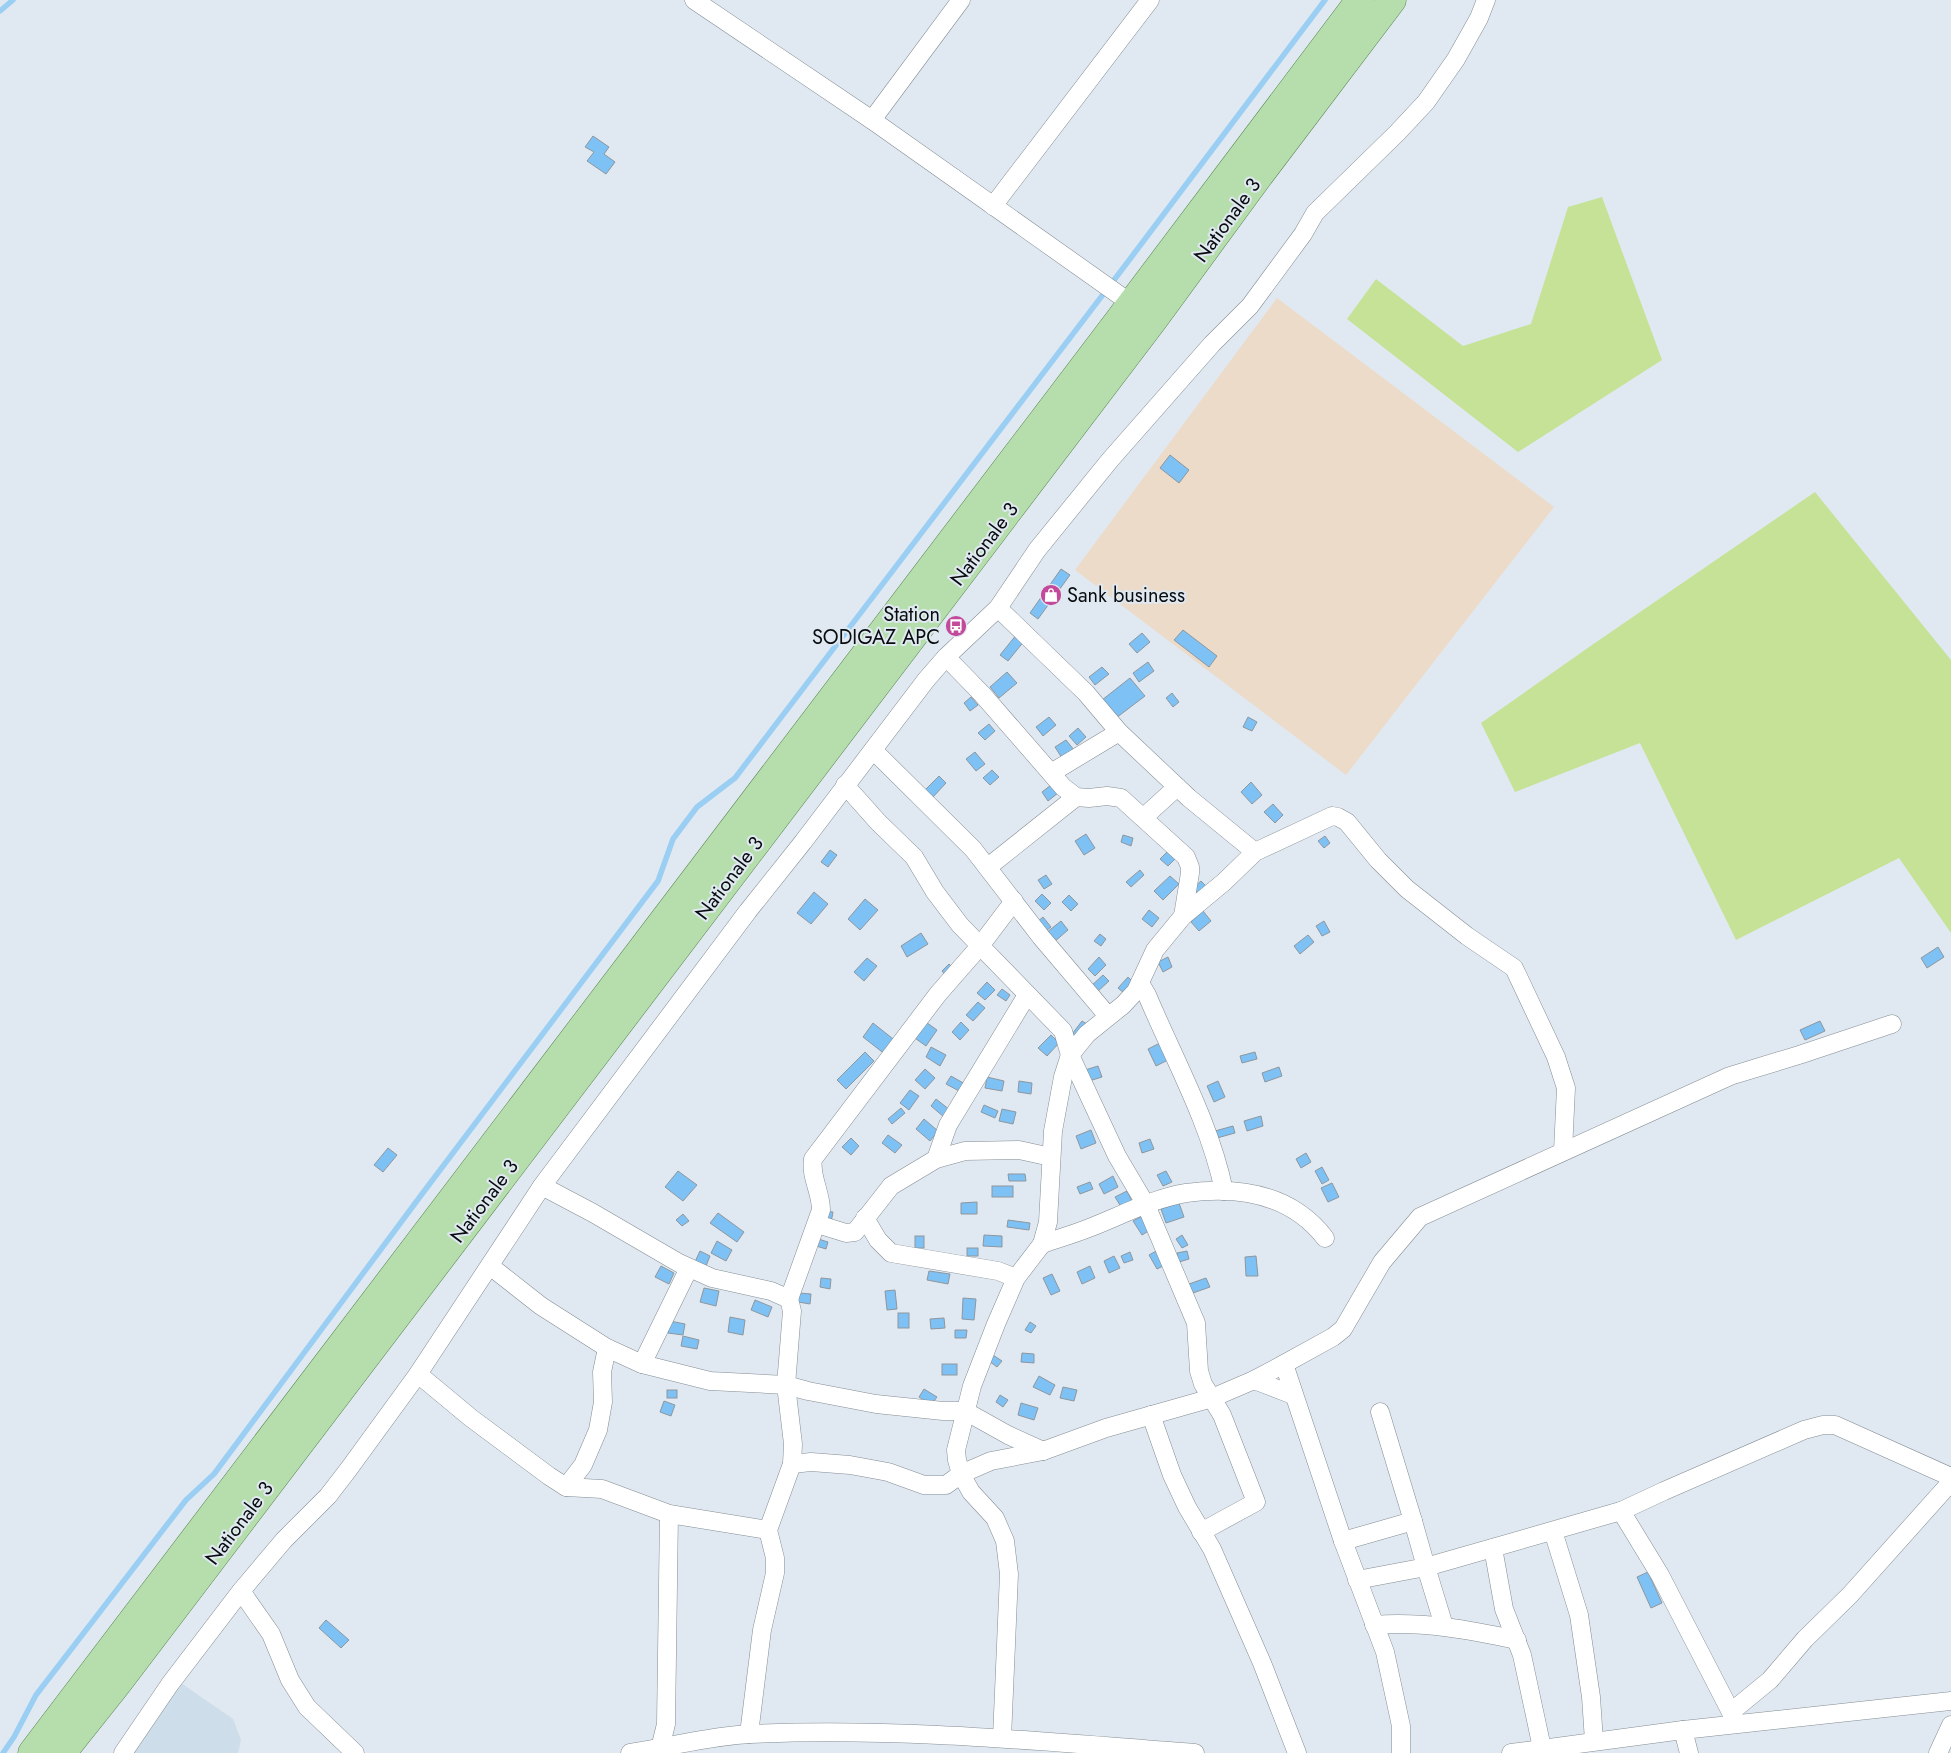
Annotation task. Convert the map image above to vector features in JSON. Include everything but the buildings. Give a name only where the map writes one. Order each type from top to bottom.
[{"type":"main road","name":"Nationale 3","points":[[32,1753],[1132,304],[1360,0]]},
{"type":"main road","name":"Nationale 3","points":[[62,1753],[117,1684],[1154,319],[1392,0]]},
{"type":"street","points":[[694,0],[872,120],[1154,319]]},
{"type":"street","points":[[872,120],[961,0]]},
{"type":"street","points":[[992,206],[1150,0]]},
{"type":"street","points":[[123,1753],[170,1684],[241,1591],[284,1540],[328,1496],[418,1374],[542,1186],[845,785],[946,658],[998,608],[1037,550],[1110,460],[1206,351],[1250,306],[1303,234],[1315,212],[1397,133],[1426,102],[1456,59],[1479,18],[1486,0]]},
{"type":"street","points":[[998,608],[1086,693],[1119,732],[1177,786],[1255,852]]},
{"type":"street","points":[[946,658],[982,694],[1063,787],[1076,797],[1107,796],[1120,798],[1186,856],[1190,866],[1187,899],[1183,916]]},
{"type":"street","points":[[1051,773],[1119,732]]},
{"type":"street","points":[[873,750],[974,849],[1041,937],[1108,1016]]},
{"type":"street","points":[[845,785],[878,822],[914,857],[935,892],[960,925],[1063,1031],[1070,1055],[1117,1156],[1146,1205],[1196,1323],[1203,1384],[1222,1414],[1256,1502],[1201,1532]]},
{"type":"street","points":[[1144,818],[1177,786]]},
{"type":"street","points":[[988,867],[1076,797]]},
{"type":"street","points":[[1002,1738],[1009,1574],[1005,1541],[995,1518],[971,1492],[961,1474],[956,1450],[975,1377],[1016,1278],[1042,1244],[1048,1222],[1052,1183],[1051,1157],[1063,1077],[1070,1055],[1087,1034],[1123,1005],[1136,990],[1155,950],[1183,916],[1224,882],[1255,852],[1332,816],[1338,816],[1348,822],[1378,860],[1407,889],[1467,936],[1514,968],[1556,1057],[1566,1088],[1563,1151]]},
{"type":"street","points":[[749,1734],[762,1630],[775,1573],[775,1558],[768,1530],[792,1464],[793,1444],[786,1385],[792,1311],[789,1299],[817,1224],[821,1201],[813,1171],[814,1159],[938,994],[980,946],[1014,902]]},
{"type":"street","points":[[1140,983],[1197,1109],[1218,1165],[1224,1191]]},
{"type":"street","points":[[936,1159],[948,1125],[1027,995]]},
{"type":"street","points":[[792,1464],[811,1462],[850,1465],[888,1472],[924,1485],[946,1485],[961,1474],[991,1461],[1043,1451],[1106,1428],[1212,1398],[1254,1380],[1333,1337],[1343,1329],[1382,1262],[1420,1217],[1730,1076],[1892,1024]]},
{"type":"street","points":[[817,1224],[850,1233],[855,1232],[891,1186],[936,1159],[965,1151],[1010,1150],[1019,1150],[1051,1157]]},
{"type":"street","points":[[542,1186],[690,1268],[712,1278],[771,1292],[789,1299]]},
{"type":"street","points":[[1042,1244],[1087,1229],[1146,1205],[1185,1193],[1224,1191],[1270,1197],[1305,1217],[1325,1238]]},
{"type":"street","points":[[865,1218],[878,1240],[891,1253],[998,1271],[1016,1278]]},
{"type":"street","points":[[490,1266],[541,1306],[606,1348],[642,1364],[710,1382],[786,1385],[876,1404],[943,1411],[965,1411],[1008,1435],[1043,1451]]},
{"type":"street","points":[[642,1364],[690,1268]]},
{"type":"street","points":[[566,1487],[583,1465],[598,1430],[604,1402],[602,1372],[606,1348]]},
{"type":"street","points":[[1284,1364],[1357,1580],[1385,1652],[1401,1726],[1402,1753]]},
{"type":"street","points":[[418,1374],[471,1418],[566,1487],[602,1489],[669,1514],[768,1530]]},
{"type":"street","points":[[1254,1380],[1294,1395]]},
{"type":"street","points":[[1380,1412],[1444,1626]]},
{"type":"street","points":[[1151,1415],[1172,1475],[1201,1532],[1212,1549],[1297,1753]]},
{"type":"street","points":[[1357,1580],[1426,1567],[1621,1511],[1804,1430],[1824,1425],[1835,1424],[1951,1477]]},
{"type":"street","points":[[1734,1718],[1805,1639],[1850,1595],[1951,1482]]},
{"type":"street","points":[[1621,1511],[1660,1575],[1734,1718]]},
{"type":"street","points":[[659,1751],[666,1724],[669,1514]]},
{"type":"street","points":[[1344,1541],[1413,1521]]},
{"type":"street","points":[[1553,1531],[1579,1615],[1591,1697],[1594,1741]]},
{"type":"street","points":[[1493,1548],[1504,1609],[1517,1640],[1542,1748]]},
{"type":"street","points":[[241,1591],[271,1634],[290,1680],[307,1707],[355,1753]]},
{"type":"street","points":[[1484,1633],[1504,1609]]},
{"type":"street","points":[[1374,1625],[1397,1623],[1444,1626],[1517,1640]]},
{"type":"street","points":[[1511,1753],[1683,1730],[1734,1718],[1951,1701]]},
{"type":"street","points":[[1938,1753],[1951,1724]]},
{"type":"street","points":[[1683,1730],[1689,1753]]},
{"type":"street","points":[[630,1753],[659,1751],[749,1734],[847,1734],[1002,1738],[1067,1748],[1194,1753]]},
{"type":"shaded area","points":[[1277,298],[1554,507],[1346,775],[1075,570]]},
{"type":"shaded area","points":[[178,1681],[233,1719],[241,1740],[238,1753],[124,1753]]},
{"type":"green space","points":[[1602,197],[1662,360],[1518,452],[1347,319],[1376,279],[1463,346],[1531,324],[1568,207]]},
{"type":"green space","points":[[1815,492],[1951,660],[1951,933],[1899,858],[1736,940],[1640,743],[1515,792],[1481,723]]},
{"type":"waterway","points":[[0,11],[13,0]]},
{"type":"waterway","points":[[3,1753],[14,1737],[36,1695],[186,1500],[214,1474],[658,881],[673,839],[697,807],[735,778],[1325,0]]},
{"type":"place","name":"Sank business","points":[[1051,595]]},
{"type":"place","name":"Station SODIGAZ APC","points":[[956,626]]}]
